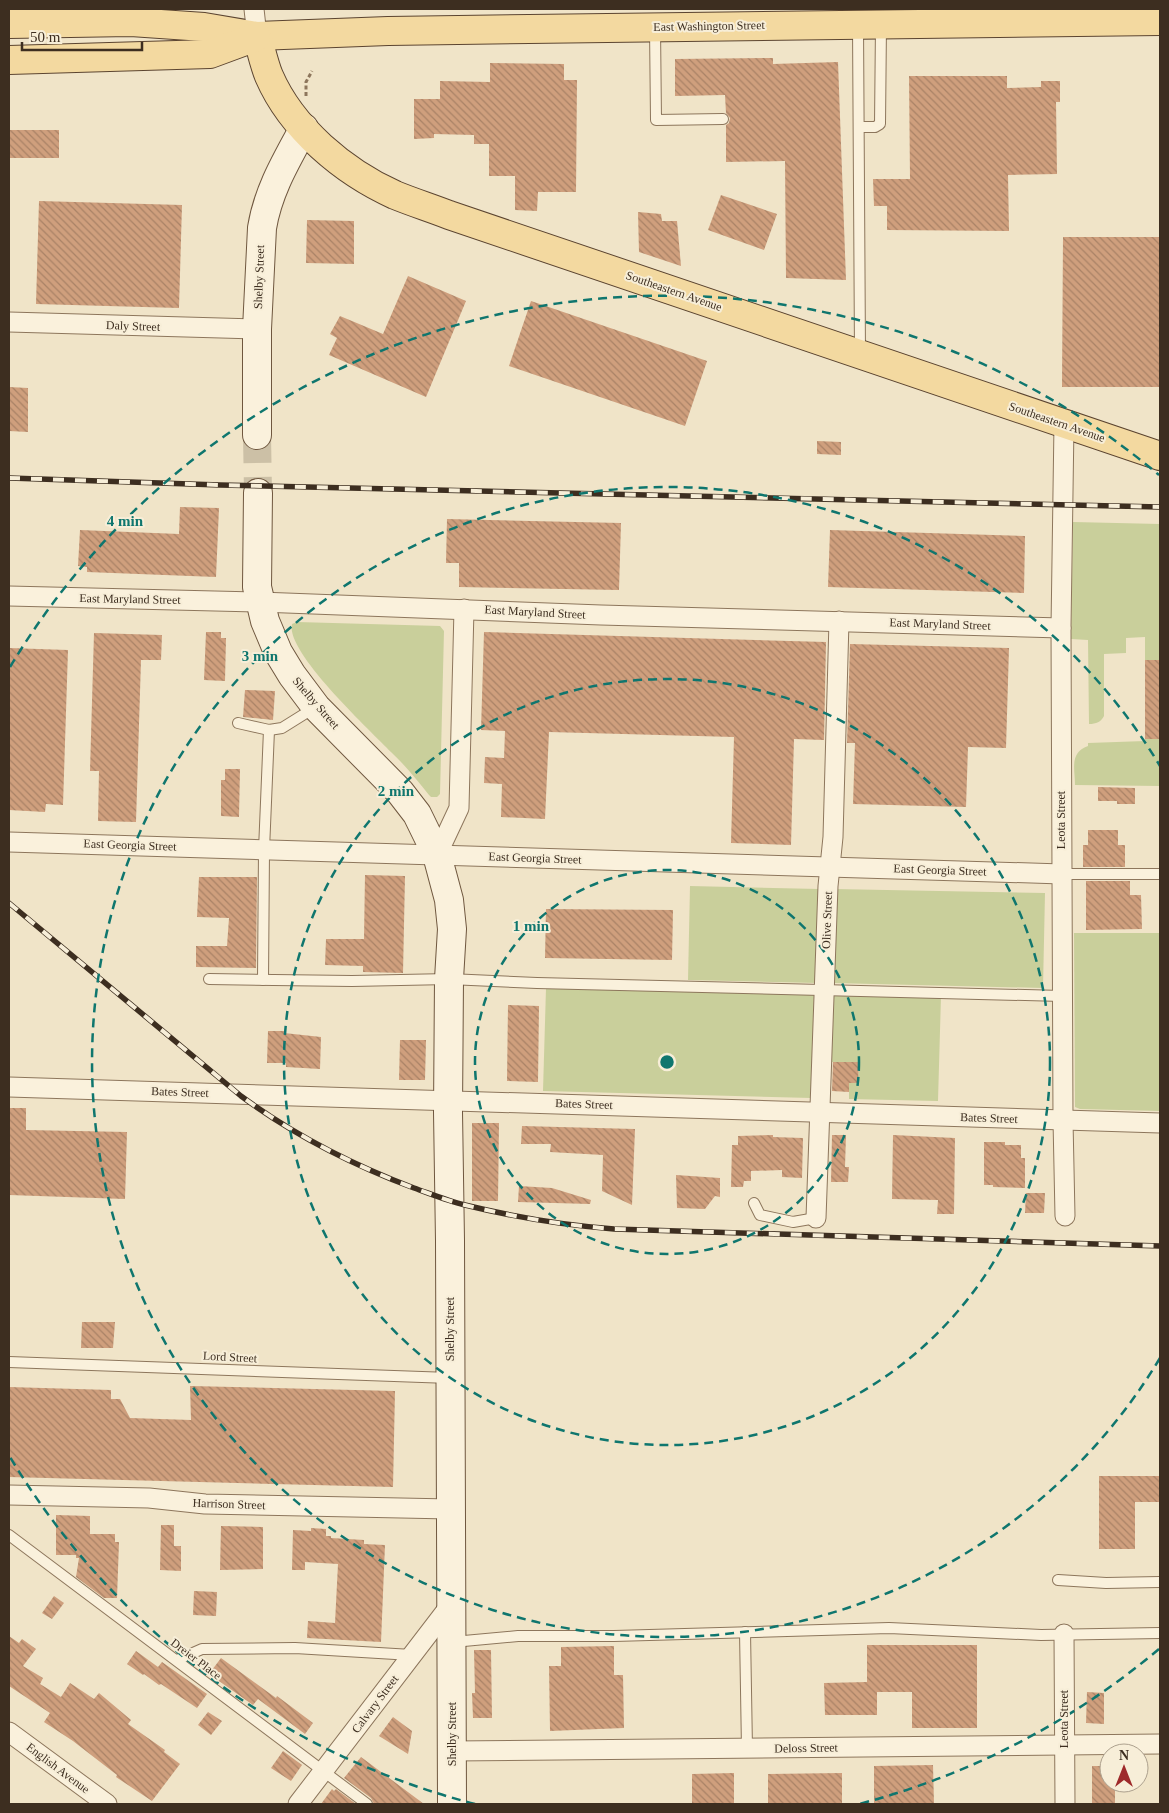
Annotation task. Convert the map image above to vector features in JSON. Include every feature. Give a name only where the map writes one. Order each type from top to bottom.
[{"type":"main road","name":"East Washington Street","points":[[9,24],[64,19],[131,22],[204,27],[258,36],[388,31],[655,27],[858,20],[1160,21]]},
{"type":"main road","name":"East Washington Street","points":[[9,60],[210,54],[258,36]]},
{"type":"main road","name":"Southeastern Avenue","points":[[258,36],[270,77],[279,95],[316,143],[342,163],[381,188],[405,199],[1160,456]]},
{"type":"main road","name":"Shelby Street","points":[[258,435],[257,329],[260,249],[264,213],[279,173],[304,128]]},
{"type":"main road","name":"Shelby Street","points":[[258,492],[257,587],[265,621],[278,652],[292,675],[316,707],[400,792],[424,826],[437,855],[447,886],[451,912],[448,1100],[452,1804]]},
{"type":"street","points":[[254,9],[258,36]]},
{"type":"street","name":"Daly Street","points":[[9,322],[257,329]]},
{"type":"street","name":"Leota Street","points":[[1064,424],[1061,628],[1062,996],[1065,1216]]},
{"type":"street","name":"East Maryland Street","points":[[9,596],[260,602],[601,615],[1061,628]]},
{"type":"street","points":[[437,855],[459,808],[464,609]]},
{"type":"street","name":"Olive Street","points":[[816,1218],[830,866],[833,837],[839,621]]},
{"type":"street","name":"East Georgia Street","points":[[9,842],[1062,874]]},
{"type":"street","name":"Bates Street","points":[[9,1087],[241,1096],[448,1100],[1160,1123]]},
{"type":"street","name":"Harrison Street","points":[[9,1495],[149,1498],[215,1504],[450,1510]]},
{"type":"street","name":"Calvary Street","points":[[298,1804],[452,1603]]},
{"type":"street","name":"Leota Street","points":[[1064,1634],[1064,1804]]},
{"type":"street","name":"English Avenue","points":[[9,1732],[107,1804]]},
{"type":"street","name":"Deloss Street","points":[[452,1751],[1160,1744]]},
{"type":"lane","points":[[858,20],[860,355]]},
{"type":"lane","points":[[858,20],[880,124],[875,127],[859,127]]},
{"type":"lane","points":[[655,27],[656,120],[723,119]]},
{"type":"lane","points":[[238,722],[268,730],[282,728],[316,707]]},
{"type":"lane","points":[[263,980],[264,850],[268,730]]},
{"type":"lane","points":[[1062,874],[1160,874]]},
{"type":"lane","points":[[209,978],[352,981],[449,979],[536,983],[1062,996]]},
{"type":"lane","points":[[754,1203],[760,1216],[793,1222],[816,1218]]},
{"type":"lane","name":"Lord Street","points":[[9,1362],[451,1378]]},
{"type":"lane","name":"Dreier Place","points":[[9,1535],[368,1804]]},
{"type":"lane","points":[[1058,1580],[1106,1583],[1160,1582]]},
{"type":"lane","points":[[452,1642],[518,1636],[614,1636],[889,1628],[1041,1635],[1160,1633]]},
{"type":"lane","points":[[745,1632],[747,1748]]},
{"type":"lane","points":[[177,1660],[202,1649],[295,1648],[412,1656]]},
{"type":"path","points":[[308,100],[305,94],[306,82],[312,71]]},
{"type":"green space","points":[[1073,522],[1160,524],[1160,660],[1145,660],[1145,637],[1126,638],[1126,653],[1104,654],[1104,716],[1100,721],[1092,724],[1089,724],[1088,640],[1071,639]]},
{"type":"green space","points":[[297,622],[440,626],[444,631],[440,794],[437,797],[429,795],[401,762],[331,691],[315,671],[293,637],[292,624]]},
{"type":"green space","points":[[1145,739],[1160,739],[1160,786],[1075,785],[1074,762],[1078,753],[1088,746],[1088,743],[1145,741]]},
{"type":"green space","points":[[690,886],[819,889],[817,983],[688,980]]},
{"type":"green space","points":[[834,889],[1045,893],[1043,988],[832,983]]},
{"type":"green space","points":[[1074,933],[1160,933],[1160,1111],[1080,1109],[1075,1107]]},
{"type":"green space","points":[[546,988],[814,995],[811,1098],[543,1091]]},
{"type":"green space","points":[[832,993],[941,996],[938,1101],[849,1099],[849,1083],[858,1083],[859,1062],[831,1062]]},
{"type":"building","points":[[773,58],[773,64],[838,62],[846,280],[786,278],[785,161],[726,162],[726,125],[729,123],[730,118],[726,113],[725,95],[675,96],[675,59]]},
{"type":"building","points":[[490,63],[564,64],[564,80],[577,80],[576,192],[538,192],[537,211],[515,210],[515,176],[489,176],[489,144],[474,144],[474,135],[434,134],[434,138],[414,139],[414,99],[440,99],[440,81],[490,82]]},
{"type":"building","points":[[909,76],[1007,76],[1007,88],[1041,87],[1041,81],[1060,81],[1060,102],[1056,102],[1057,174],[1008,175],[1009,231],[887,230],[887,206],[874,206],[873,179],[910,179]]},
{"type":"building","points":[[9,130],[59,130],[59,158],[9,158]]},
{"type":"building","points":[[721,195],[777,214],[764,250],[708,230]]},
{"type":"building","points":[[39,201],[182,205],[179,308],[36,304]]},
{"type":"building","points":[[638,212],[661,214],[662,221],[677,221],[681,266],[639,252]]},
{"type":"building","points":[[307,220],[354,221],[354,264],[306,263]]},
{"type":"building","points":[[1063,237],[1160,237],[1160,387],[1062,387]]},
{"type":"building","points":[[408,276],[466,301],[426,397],[329,355],[337,338],[330,334],[340,316],[383,334]]},
{"type":"building","points":[[531,301],[707,361],[685,426],[509,366]]},
{"type":"building","points":[[9,387],[28,388],[28,432],[9,431]]},
{"type":"building","points":[[817,441],[841,442],[841,455],[817,454]]},
{"type":"building","points":[[180,507],[219,508],[216,577],[87,572],[87,567],[78,566],[80,530],[179,534]]},
{"type":"building","points":[[447,519],[621,523],[619,590],[459,587],[459,563],[446,563]]},
{"type":"building","points":[[830,530],[1025,536],[1024,593],[828,587]]},
{"type":"building","points":[[206,632],[221,632],[221,638],[226,638],[225,681],[204,680]]},
{"type":"building","points":[[484,632],[826,642],[824,740],[794,739],[791,845],[731,843],[734,737],[549,732],[545,819],[501,817],[502,784],[484,783],[485,757],[504,758],[505,731],[481,730]]},
{"type":"building","points":[[94,633],[162,635],[161,660],[141,660],[136,822],[98,821],[99,771],[90,771]]},
{"type":"building","points":[[850,644],[1009,648],[1006,748],[968,747],[966,807],[853,804],[855,743],[847,743]]},
{"type":"building","points":[[9,648],[68,650],[63,805],[46,804],[45,812],[9,810]]},
{"type":"building","points":[[1145,660],[1160,660],[1160,739],[1145,739]]},
{"type":"building","points":[[245,690],[275,691],[273,720],[243,717]]},
{"type":"building","points":[[225,769],[240,769],[239,817],[221,816],[221,780],[225,780]]},
{"type":"building","points":[[1098,787],[1135,788],[1135,804],[1117,804],[1117,801],[1098,801]]},
{"type":"building","points":[[1088,830],[1118,830],[1118,845],[1125,845],[1125,867],[1083,867],[1083,845],[1088,845]]},
{"type":"building","points":[[365,875],[405,876],[403,973],[363,972],[363,966],[325,965],[326,939],[364,939]]},
{"type":"building","points":[[199,877],[257,877],[256,968],[196,967],[196,946],[227,946],[229,918],[197,917]]},
{"type":"building","points":[[1086,881],[1130,881],[1130,895],[1141,895],[1142,929],[1086,930]]},
{"type":"building","points":[[546,909],[673,910],[672,960],[545,958]]},
{"type":"building","points":[[508,1005],[539,1006],[538,1082],[507,1081]]},
{"type":"building","points":[[268,1031],[284,1031],[284,1033],[321,1037],[320,1069],[286,1067],[286,1063],[267,1063]]},
{"type":"building","points":[[400,1040],[426,1040],[425,1080],[399,1080]]},
{"type":"building","points":[[833,1062],[859,1062],[858,1083],[849,1083],[849,1092],[832,1091]]},
{"type":"building","points":[[9,1108],[26,1108],[26,1130],[127,1132],[125,1199],[9,1195]]},
{"type":"building","points":[[472,1123],[499,1123],[498,1201],[472,1201]]},
{"type":"building","points":[[522,1126],[635,1129],[632,1205],[602,1191],[603,1155],[550,1152],[551,1144],[521,1144]]},
{"type":"building","points":[[773,1135],[773,1137],[803,1138],[802,1178],[782,1177],[782,1170],[751,1171],[751,1181],[744,1181],[743,1187],[731,1187],[732,1145],[738,1145],[738,1136]]},
{"type":"building","points":[[832,1135],[846,1135],[845,1167],[849,1167],[848,1182],[831,1182]]},
{"type":"building","points":[[893,1135],[955,1138],[954,1214],[937,1214],[938,1200],[892,1199]]},
{"type":"building","points":[[984,1142],[1005,1142],[1005,1145],[1021,1145],[1021,1158],[1025,1158],[1025,1188],[984,1185]]},
{"type":"building","points":[[676,1175],[720,1178],[720,1197],[715,1196],[705,1209],[677,1208]]},
{"type":"building","points":[[519,1186],[552,1188],[591,1200],[590,1204],[518,1202]]},
{"type":"building","points":[[1026,1193],[1045,1193],[1044,1213],[1025,1213]]},
{"type":"building","points":[[82,1322],[115,1322],[113,1348],[81,1348]]},
{"type":"building","points":[[190,1386],[395,1391],[393,1487],[9,1477],[9,1387],[111,1390],[111,1399],[120,1399],[130,1418],[191,1420]]},
{"type":"building","points":[[1099,1476],[1160,1476],[1160,1502],[1135,1502],[1135,1549],[1099,1549]]},
{"type":"building","points":[[56,1515],[90,1516],[90,1534],[115,1534],[115,1542],[119,1542],[117,1598],[104,1598],[76,1577],[79,1558],[76,1558],[76,1555],[56,1555]]},
{"type":"building","points":[[161,1525],[174,1525],[174,1546],[181,1546],[181,1571],[160,1570]]},
{"type":"building","points":[[221,1526],[263,1527],[263,1569],[220,1570]]},
{"type":"building","points":[[311,1528],[326,1529],[326,1536],[331,1536],[331,1538],[364,1540],[364,1544],[385,1545],[381,1642],[307,1638],[308,1621],[335,1623],[338,1564],[305,1562],[305,1570],[292,1570],[293,1530],[311,1531]]},
{"type":"building","points":[[194,1591],[217,1592],[216,1616],[193,1615]]},
{"type":"building","points":[[54,1596],[64,1603],[52,1619],[42,1613]]},
{"type":"building","points":[[9,1636],[19,1643],[22,1639],[36,1649],[23,1666],[43,1678],[40,1684],[61,1697],[70,1683],[94,1699],[99,1693],[131,1720],[128,1724],[165,1750],[164,1752],[180,1764],[152,1801],[116,1777],[117,1775],[73,1741],[44,1722],[50,1713],[9,1686]]},
{"type":"building","points":[[867,1645],[977,1645],[977,1728],[912,1728],[912,1692],[877,1692],[877,1715],[825,1715],[824,1683],[867,1682]]},
{"type":"building","points":[[614,1646],[614,1675],[623,1675],[624,1728],[550,1731],[549,1666],[561,1666],[561,1647]]},
{"type":"building","points":[[474,1650],[491,1650],[492,1718],[473,1718],[472,1693],[475,1693]]},
{"type":"building","points":[[136,1651],[158,1667],[162,1662],[207,1694],[197,1708],[127,1664]]},
{"type":"building","points":[[221,1658],[313,1723],[305,1734],[258,1699],[253,1705],[209,1674]]},
{"type":"building","points":[[1087,1692],[1104,1693],[1104,1724],[1086,1723]]},
{"type":"building","points":[[208,1712],[222,1721],[211,1735],[198,1725]]},
{"type":"building","points":[[393,1717],[412,1731],[408,1754],[379,1736]]},
{"type":"building","points":[[283,1751],[302,1765],[291,1781],[271,1768]]},
{"type":"building","points":[[361,1757],[424,1804],[374,1804],[371,1798],[344,1778]]},
{"type":"building","points":[[933,1765],[934,1804],[874,1804],[874,1766]]},
{"type":"building","points":[[1092,1766],[1099,1766],[1099,1793],[1115,1793],[1115,1804],[1092,1804]]},
{"type":"building","points":[[734,1773],[734,1804],[692,1804],[692,1774]]},
{"type":"building","points":[[842,1773],[842,1804],[768,1804],[768,1774]]},
{"type":"building","points":[[332,1789],[334,1791],[336,1789],[356,1804],[321,1804]]},
{"type":"tunnel","points":[[257,435],[258,493]]},
{"type":"railway","points":[[9,478],[220,485],[1160,507]]},
{"type":"railway","points":[[9,903],[241,1096],[261,1110],[282,1124],[346,1159],[391,1179],[452,1202],[539,1220],[614,1229],[1160,1246]]}]
